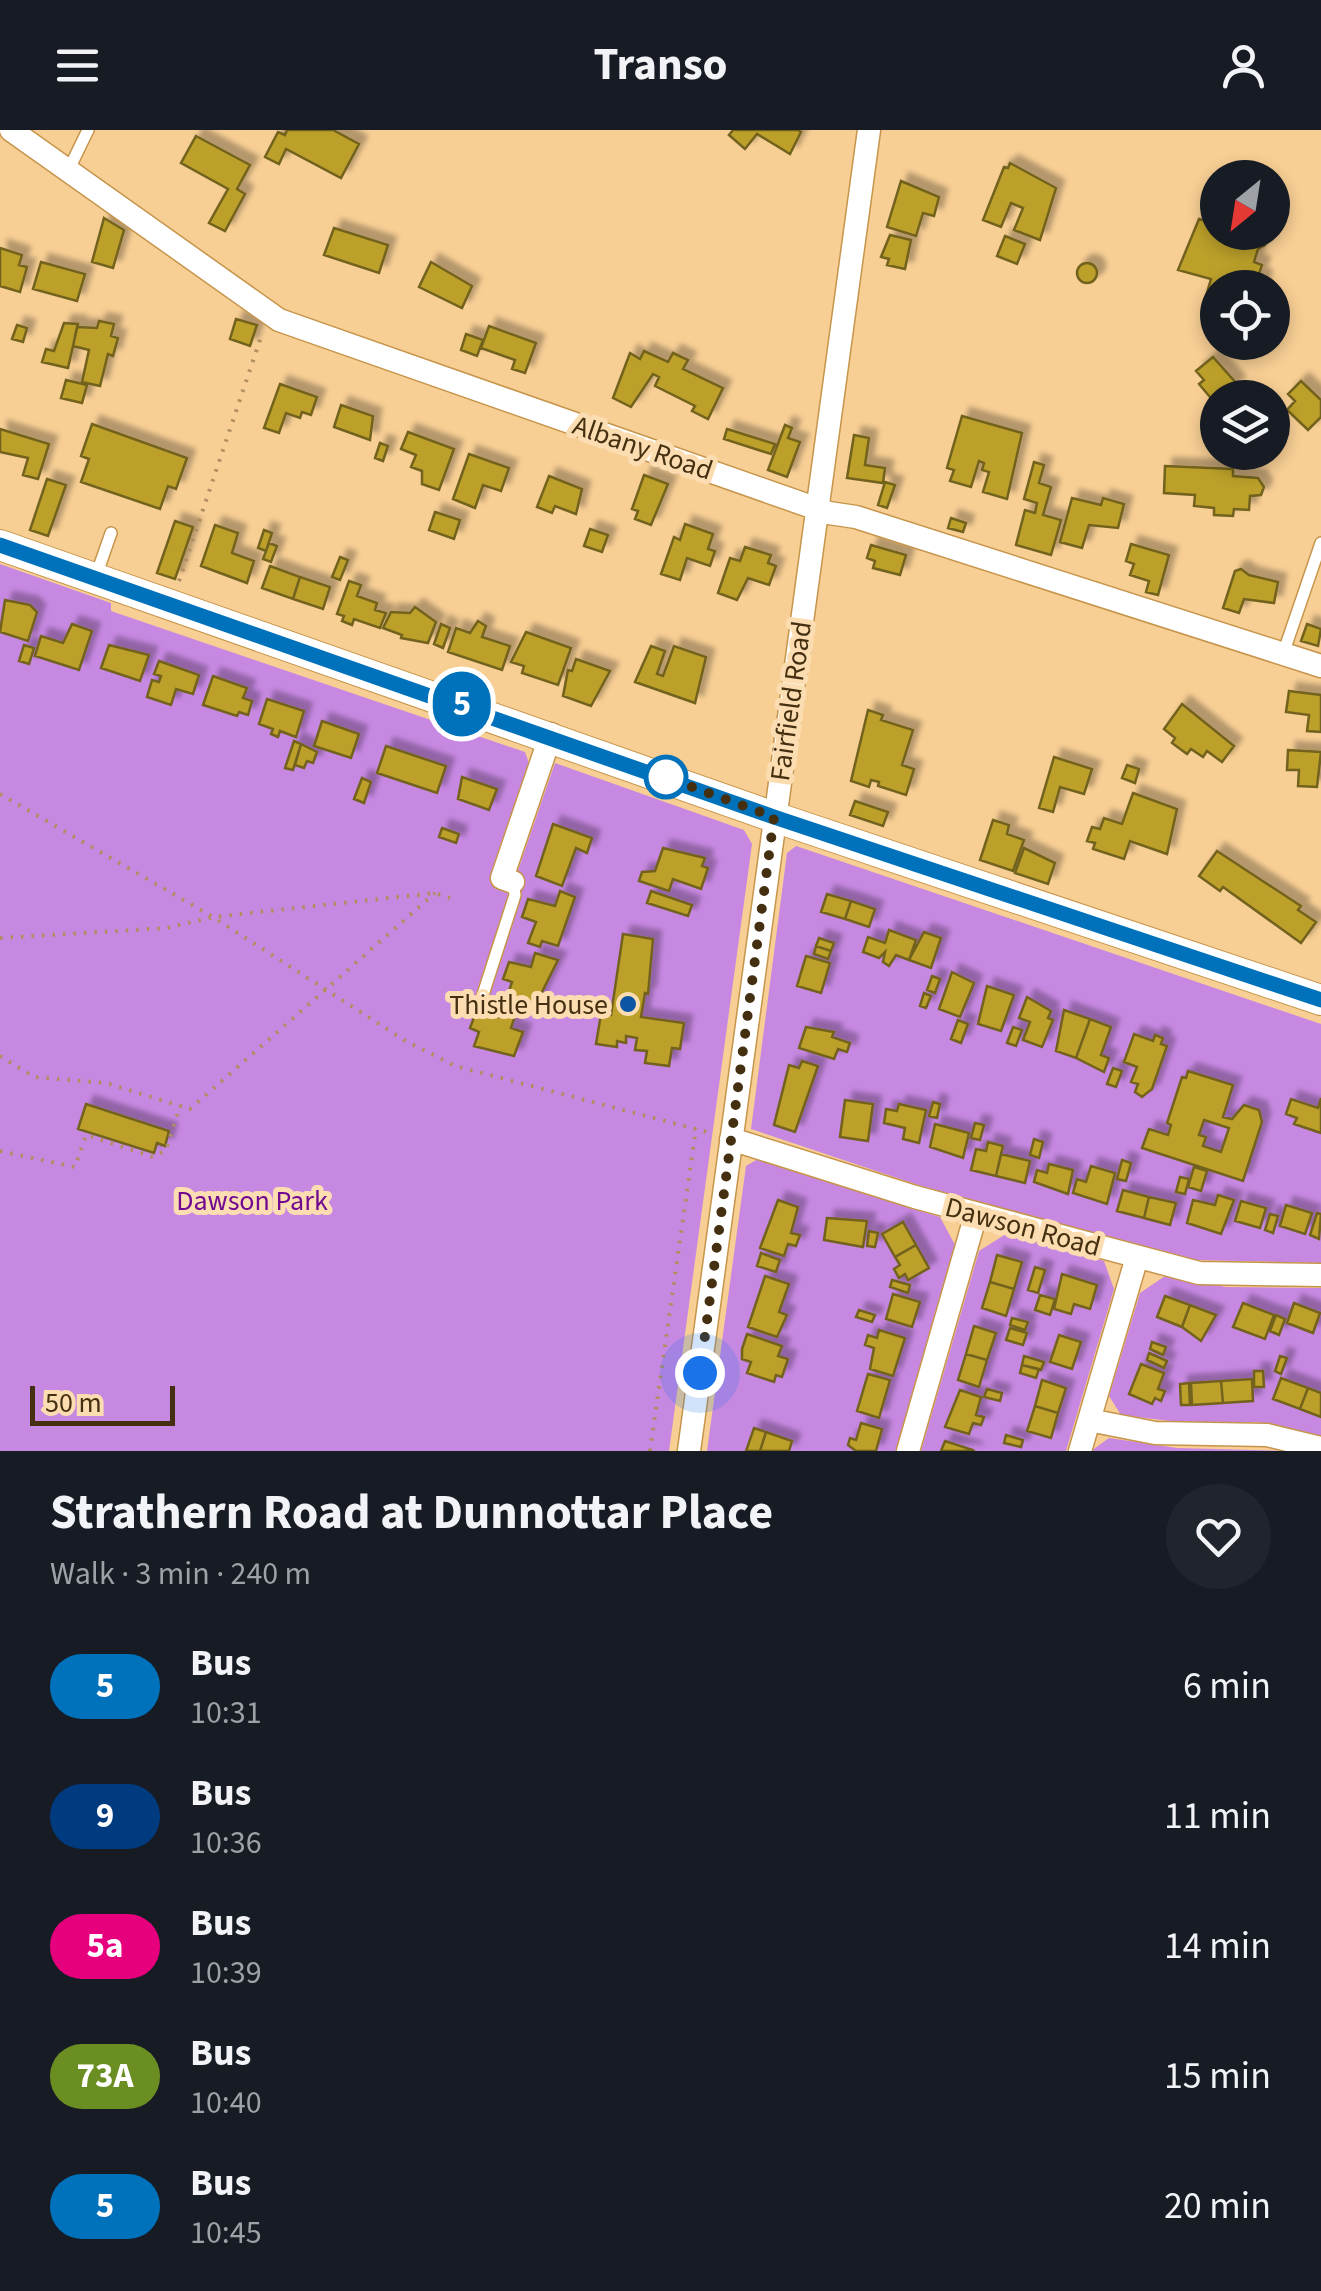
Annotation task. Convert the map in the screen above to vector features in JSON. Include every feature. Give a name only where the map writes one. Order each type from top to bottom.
[{"type":"street","name":"Albany Road","points":[[12,130],[279,320],[818,508],[1321,666]]},
{"type":"street","name":"Fairfield Road","points":[[689,1451],[869,130]]},
{"type":"street","points":[[0,545],[550,734],[774,817],[1321,1000]]},
{"type":"street","points":[[501,881],[550,734]]},
{"type":"street","name":"Dawson Road","points":[[731,1138],[976,1214],[1199,1273],[1321,1275]]},
{"type":"street","points":[[908,1451],[976,1214]]},
{"type":"street","points":[[1080,1451],[1137,1257]]},
{"type":"street","points":[[1089,1420],[1155,1434],[1268,1435],[1321,1448]]},
{"type":"lane","points":[[68,171],[88,130]]},
{"type":"lane","points":[[96,578],[110,532]]},
{"type":"lane","points":[[1283,654],[1321,543]]},
{"type":"lane","points":[[479,1007],[515,895],[501,881]]},
{"type":"path","points":[[172,604],[262,332],[279,320]]},
{"type":"path","points":[[0,794],[213,917],[404,1040],[455,1066],[731,1138]]},
{"type":"path","points":[[0,1056],[34,1077],[106,1084],[190,1109],[434,894]]},
{"type":"path","points":[[0,938],[167,928],[213,917],[434,894],[450,898]]},
{"type":"path","points":[[0,1152],[75,1168],[86,1135],[153,1158],[166,1150],[180,1106]]},
{"type":"path","points":[[650,1451],[696,1128]]},
{"type":"green space","name":"Dawson Park","points":[[0,564],[111,603],[111,611],[525,752],[529,763],[497,857],[511,894],[473,1006],[488,993],[520,897],[518,870],[555,763],[744,830],[752,844],[669,1451],[0,1451]]},
{"type":"green space","points":[[796,846],[1321,1024],[1321,1263],[1195,1260],[921,1186],[751,1129],[787,853]]},
{"type":"green space","points":[[758,1159],[940,1217],[955,1245],[896,1451],[707,1451],[746,1166]]},
{"type":"green space","points":[[1006,1234],[1104,1261],[1114,1289],[1066,1451],[921,1451],[979,1251]]},
{"type":"green space","points":[[1165,1276],[1226,1287],[1321,1288],[1321,1436],[1256,1422],[1194,1424],[1121,1415],[1109,1396],[1140,1293]]},
{"type":"green space","points":[[1109,1438],[1177,1448],[1289,1451],[1091,1451]]},
{"type":"building","points":[[287,130],[333,130],[359,144],[341,178],[286,149],[279,164],[265,157],[278,132],[285,135]]},
{"type":"building","points":[[733,130],[801,132],[790,154],[757,134],[745,149],[729,135]]},
{"type":"building","points":[[196,136],[250,165],[237,189],[245,194],[225,231],[209,223],[228,189],[181,163]]},
{"type":"building","points":[[1010,163],[1056,188],[1040,240],[1014,230],[1023,208],[1011,203],[1001,227],[983,220],[1004,167],[1008,168]]},
{"type":"building","points":[[901,181],[939,197],[934,216],[923,213],[916,236],[887,227]]},
{"type":"building","points":[[104,218],[124,230],[113,268],[92,262]]},
{"type":"building","points":[[1199,219],[1200,250],[1258,250],[1254,262],[1262,265],[1260,270],[1200,270],[1200,276],[1178,270]]},
{"type":"building","points":[[334,228],[388,245],[379,273],[324,255]]},
{"type":"building","points":[[890,235],[911,240],[905,269],[887,265],[889,259],[881,257]]},
{"type":"building","points":[[1005,236],[1025,244],[1017,264],[997,256]]},
{"type":"building","points":[[0,248],[22,255],[19,265],[27,267],[20,292],[0,286]]},
{"type":"building","points":[[41,262],[85,274],[77,301],[33,289]]},
{"type":"building","points":[[431,262],[472,286],[462,308],[419,287]]},
{"type":"building","points":[[1087,263],[1097,273],[1087,283],[1077,273]]},
{"type":"building","points":[[236,319],[257,325],[250,346],[230,339]]},
{"type":"building","points":[[99,321],[114,324],[111,336],[118,338],[113,356],[108,354],[100,386],[82,382],[89,350],[73,346],[77,327],[97,328]]},
{"type":"building","points":[[64,323],[78,324],[68,368],[42,362],[46,349],[54,351]]},
{"type":"building","points":[[17,325],[27,328],[23,342],[12,339]]},
{"type":"building","points":[[489,326],[536,343],[525,373],[512,369],[515,360],[481,348]]},
{"type":"building","points":[[466,334],[483,340],[477,356],[461,350]]},
{"type":"building","points":[[644,351],[668,362],[673,353],[688,360],[683,369],[723,388],[708,419],[692,411],[695,406],[655,386],[659,377],[653,374],[631,407],[613,398],[630,353],[640,359]]},
{"type":"building","points":[[1209,360],[1216,360],[1233,380],[1204,380],[1196,371]]},
{"type":"building","points":[[66,380],[87,385],[82,403],[61,398]]},
{"type":"building","points":[[1301,381],[1321,400],[1321,417],[1308,430],[1290,413],[1295,401],[1290,392]]},
{"type":"building","points":[[280,384],[317,397],[311,415],[302,412],[300,418],[286,413],[279,433],[264,428]]},
{"type":"building","points":[[341,405],[373,416],[370,440],[334,427]]},
{"type":"building","points":[[962,416],[1022,433],[1007,499],[983,492],[989,472],[982,470],[984,463],[979,461],[971,487],[950,481],[954,470],[947,468]]},
{"type":"building","points":[[92,424],[187,458],[176,489],[168,486],[160,509],[81,482],[89,459],[81,456]]},
{"type":"building","points":[[785,425],[792,428],[788,438],[800,442],[787,477],[768,470]]},
{"type":"building","points":[[0,429],[49,444],[38,479],[23,475],[28,458],[0,452]]},
{"type":"building","points":[[727,429],[775,444],[771,454],[724,439]]},
{"type":"building","points":[[408,432],[454,449],[439,490],[422,484],[422,471],[411,467],[416,455],[401,449]]},
{"type":"building","points":[[854,435],[869,438],[865,465],[885,468],[883,483],[847,478]]},
{"type":"building","points":[[380,443],[388,446],[383,461],[375,458]]},
{"type":"building","points":[[469,454],[509,468],[501,491],[483,485],[475,508],[453,499]]},
{"type":"building","points":[[1034,462],[1044,465],[1039,483],[1051,487],[1043,515],[1061,520],[1051,555],[1016,545],[1025,510],[1035,513],[1037,503],[1024,499]]},
{"type":"building","points":[[1165,466],[1233,470],[1233,476],[1258,478],[1264,487],[1261,495],[1250,496],[1249,510],[1234,509],[1233,516],[1214,515],[1214,508],[1194,506],[1195,495],[1164,493]]},
{"type":"building","points":[[644,475],[668,484],[651,525],[635,519],[638,511],[632,509]]},
{"type":"building","points":[[549,476],[582,489],[576,514],[555,506],[552,513],[537,507]]},
{"type":"building","points":[[47,479],[66,485],[48,536],[30,530]]},
{"type":"building","points":[[885,482],[895,485],[887,508],[878,505]]},
{"type":"building","points":[[1072,498],[1101,505],[1103,498],[1124,504],[1118,528],[1089,525],[1082,548],[1060,542]]},
{"type":"building","points":[[435,512],[460,520],[454,539],[429,530]]},
{"type":"building","points":[[951,518],[966,523],[963,532],[948,528]]},
{"type":"building","points":[[175,521],[193,527],[175,579],[157,573]]},
{"type":"building","points":[[685,524],[713,534],[708,549],[715,551],[710,566],[687,558],[680,580],[661,574],[674,537],[680,540]]},
{"type":"building","points":[[215,525],[238,533],[232,553],[254,561],[247,583],[201,566]]},
{"type":"building","points":[[590,529],[608,535],[602,552],[584,546]]},
{"type":"building","points":[[264,530],[272,533],[266,551],[258,548]]},
{"type":"building","points":[[269,543],[277,546],[271,562],[263,559]]},
{"type":"building","points":[[1131,544],[1169,555],[1158,595],[1146,592],[1149,581],[1130,575],[1134,564],[1126,561]]},
{"type":"building","points":[[871,545],[906,555],[900,575],[873,568],[875,561],[867,558]]},
{"type":"building","points":[[745,547],[771,555],[768,563],[776,566],[769,585],[748,578],[737,600],[718,593],[730,558],[740,561]]},
{"type":"building","points":[[340,557],[348,560],[340,580],[332,577]]},
{"type":"building","points":[[270,566],[300,577],[293,599],[262,588]]},
{"type":"building","points":[[1241,569],[1249,575],[1278,582],[1274,603],[1244,599],[1239,613],[1223,608],[1235,571]]},
{"type":"building","points":[[300,577],[330,587],[323,609],[293,599]]},
{"type":"building","points":[[349,581],[361,585],[357,596],[377,603],[375,610],[386,613],[380,628],[354,619],[352,625],[337,614]]},
{"type":"building","points":[[5,600],[30,605],[37,612],[28,641],[0,632]]},
{"type":"building","points":[[415,607],[436,622],[428,643],[401,638],[402,635],[383,628],[391,612],[410,613]]},
{"type":"building","points":[[478,621],[486,626],[482,637],[510,646],[502,670],[448,652],[456,628],[470,633]]},
{"type":"building","points":[[72,624],[92,631],[79,670],[35,656],[41,636],[63,643]]},
{"type":"building","points":[[441,624],[450,628],[443,648],[434,644]]},
{"type":"building","points":[[1307,624],[1321,629],[1318,646],[1301,641]]},
{"type":"building","points":[[526,632],[571,648],[558,685],[522,673],[524,666],[511,662]]},
{"type":"building","points":[[24,645],[34,648],[29,664],[19,661]]},
{"type":"building","points":[[109,645],[149,655],[140,681],[101,668]]},
{"type":"building","points":[[651,646],[665,651],[657,674],[663,676],[674,646],[706,657],[695,703],[635,682]]},
{"type":"building","points":[[576,659],[610,671],[591,706],[563,696],[568,670],[572,671]]},
{"type":"building","points":[[159,661],[199,675],[193,694],[176,689],[171,705],[147,697],[152,680],[159,682],[161,676],[154,674]]},
{"type":"building","points":[[213,676],[247,688],[243,698],[252,701],[248,715],[239,712],[237,716],[203,705]]},
{"type":"building","points":[[1289,691],[1321,695],[1321,732],[1307,731],[1309,715],[1286,712]]},
{"type":"building","points":[[267,699],[304,711],[296,737],[280,731],[278,737],[271,734],[273,729],[259,724]]},
{"type":"building","points":[[1182,704],[1234,746],[1222,762],[1207,751],[1203,757],[1191,749],[1187,754],[1172,743],[1175,738],[1164,729]]},
{"type":"building","points":[[868,710],[883,715],[881,720],[913,730],[902,765],[914,769],[906,795],[878,786],[879,782],[871,780],[869,787],[851,781]]},
{"type":"building","points":[[322,721],[359,734],[351,758],[314,746]]},
{"type":"building","points":[[294,741],[301,744],[293,770],[285,768]]},
{"type":"building","points":[[301,744],[317,752],[313,763],[307,761],[304,768],[295,765]]},
{"type":"building","points":[[386,746],[446,766],[437,793],[377,773]]},
{"type":"building","points":[[1288,750],[1321,752],[1317,787],[1298,786],[1299,770],[1287,770]]},
{"type":"building","points":[[1054,757],[1092,769],[1084,794],[1060,787],[1053,812],[1039,808]]},
{"type":"building","points":[[1127,765],[1139,769],[1135,783],[1122,778]]},
{"type":"building","points":[[462,777],[497,789],[489,810],[458,799]]},
{"type":"building","points":[[362,778],[371,782],[364,803],[354,799]]},
{"type":"building","points":[[1133,793],[1177,809],[1167,854],[1130,841],[1124,859],[1093,849],[1095,843],[1087,841],[1092,827],[1100,829],[1104,818],[1122,824]]},
{"type":"building","points":[[855,801],[888,812],[883,826],[850,815]]},
{"type":"building","points":[[993,820],[1009,825],[1007,834],[1024,840],[1013,871],[980,860]]},
{"type":"building","points":[[553,824],[592,838],[587,853],[576,848],[562,886],[536,876]]},
{"type":"building","points":[[442,828],[459,834],[456,843],[439,837]]},
{"type":"building","points":[[663,848],[705,858],[702,866],[708,868],[701,889],[673,879],[669,891],[639,881],[642,872],[655,871]]},
{"type":"building","points":[[1024,848],[1055,863],[1048,884],[1015,873]]},
{"type":"building","points":[[1217,851],[1301,906],[1298,910],[1316,922],[1301,943],[1223,887],[1220,891],[1199,876]]},
{"type":"building","points":[[560,891],[575,897],[558,946],[542,941],[540,947],[528,943],[536,922],[522,917],[528,899],[555,906]]},
{"type":"building","points":[[651,891],[692,905],[688,916],[647,903]]},
{"type":"building","points":[[827,894],[851,901],[845,919],[821,912]]},
{"type":"building","points":[[851,901],[875,909],[869,927],[845,919]]},
{"type":"building","points":[[889,930],[916,940],[909,960],[896,955],[889,966],[883,962],[885,952],[879,958],[863,952],[868,937],[885,943]]},
{"type":"building","points":[[924,932],[941,938],[931,968],[909,960]]},
{"type":"building","name":"Thistle House","points":[[623,934],[653,939],[648,994],[645,993],[641,1017],[684,1023],[680,1049],[672,1048],[669,1066],[645,1063],[647,1051],[635,1050],[637,1038],[626,1036],[626,1043],[617,1041],[617,1047],[596,1044],[601,1014],[611,1015]]},
{"type":"building","points":[[819,938],[834,943],[831,951],[816,946]]},
{"type":"building","points":[[816,946],[831,951],[828,959],[814,954]]},
{"type":"building","points":[[535,953],[558,960],[535,1006],[507,997],[512,982],[503,979],[509,962],[531,967]]},
{"type":"building","points":[[806,956],[830,963],[821,993],[797,986]]},
{"type":"building","points":[[952,972],[974,983],[960,1017],[939,1009]]},
{"type":"building","points":[[932,976],[940,979],[935,993],[927,990]]},
{"type":"building","points":[[987,986],[1014,995],[1001,1031],[978,1024]]},
{"type":"building","points":[[924,993],[931,996],[926,1008],[920,1006]]},
{"type":"building","points":[[1027,997],[1051,1011],[1048,1018],[1053,1020],[1042,1047],[1023,1040],[1030,1022],[1019,1018]]},
{"type":"building","points":[[504,1001],[518,1007],[511,1028],[523,1032],[514,1056],[474,1046],[479,1032],[470,1028],[476,1012],[499,1017]]},
{"type":"building","points":[[1064,1010],[1090,1019],[1076,1058],[1056,1051]]},
{"type":"building","points":[[1090,1019],[1111,1027],[1101,1055],[1109,1058],[1104,1072],[1076,1058]]},
{"type":"building","points":[[958,1020],[968,1024],[961,1043],[951,1039]]},
{"type":"building","points":[[806,1027],[834,1032],[832,1037],[850,1043],[847,1052],[838,1049],[834,1059],[799,1048]]},
{"type":"building","points":[[1013,1027],[1022,1030],[1016,1046],[1007,1043]]},
{"type":"building","points":[[1134,1034],[1153,1041],[1155,1035],[1163,1038],[1161,1044],[1167,1046],[1152,1089],[1142,1097],[1135,1092],[1138,1084],[1131,1082],[1137,1067],[1124,1062]]},
{"type":"building","points":[[802,1061],[818,1066],[795,1132],[774,1125],[789,1065],[799,1068]]},
{"type":"building","points":[[1113,1068],[1122,1071],[1116,1087],[1107,1084]]},
{"type":"building","points":[[1188,1071],[1233,1085],[1223,1117],[1232,1119],[1244,1105],[1259,1110],[1262,1122],[1243,1181],[1142,1148],[1149,1129],[1168,1135],[1171,1125],[1167,1123],[1182,1077],[1186,1078]],"holes":[[[1204,1120],[1229,1128],[1221,1152],[1203,1146],[1206,1137],[1199,1135]]]},
{"type":"building","points":[[1321,1098],[1321,1133],[1294,1124],[1297,1118],[1286,1114],[1291,1099],[1318,1108]]},
{"type":"building","points":[[845,1100],[873,1104],[868,1141],[840,1137]]},
{"type":"building","points":[[933,1102],[940,1104],[937,1118],[929,1116]]},
{"type":"building","points":[[86,1104],[169,1131],[165,1146],[157,1143],[154,1153],[78,1129]]},
{"type":"building","points":[[899,1104],[926,1110],[919,1143],[903,1139],[905,1128],[884,1123],[886,1109],[897,1111]]},
{"type":"building","points":[[975,1123],[984,1125],[980,1140],[971,1138]]},
{"type":"building","points":[[935,1124],[969,1133],[963,1158],[930,1147]]},
{"type":"building","points":[[1034,1139],[1043,1142],[1039,1158],[1030,1155]]},
{"type":"building","points":[[988,1142],[1003,1146],[996,1176],[971,1170],[976,1149],[986,1151]]},
{"type":"building","points":[[1001,1154],[1030,1161],[1025,1183],[996,1176]]},
{"type":"building","points":[[1122,1160],[1131,1163],[1126,1181],[1117,1179]]},
{"type":"building","points":[[1049,1164],[1073,1170],[1068,1194],[1034,1182],[1037,1170],[1047,1173]]},
{"type":"building","points":[[1091,1166],[1115,1173],[1107,1204],[1073,1193],[1077,1179],[1086,1182]]},
{"type":"building","points":[[1194,1167],[1207,1171],[1201,1191],[1188,1187]]},
{"type":"building","points":[[1180,1177],[1189,1179],[1185,1194],[1176,1192]]},
{"type":"building","points":[[1123,1190],[1149,1197],[1144,1218],[1117,1211]]},
{"type":"building","points":[[1218,1195],[1234,1200],[1221,1234],[1187,1223],[1193,1200],[1215,1205]]},
{"type":"building","points":[[1149,1197],[1176,1203],[1170,1225],[1144,1218]]},
{"type":"building","points":[[778,1200],[798,1207],[791,1233],[800,1235],[796,1246],[788,1244],[784,1256],[760,1248]]},
{"type":"building","points":[[1241,1201],[1266,1208],[1260,1228],[1235,1221]]},
{"type":"building","points":[[1286,1205],[1312,1213],[1305,1234],[1280,1226]]},
{"type":"building","points":[[1317,1213],[1321,1214],[1319,1239],[1310,1235]]},
{"type":"building","points":[[1270,1214],[1278,1216],[1273,1233],[1265,1230]]},
{"type":"building","points":[[827,1218],[867,1221],[863,1247],[824,1240]]},
{"type":"building","points":[[903,1222],[916,1245],[895,1257],[882,1234]]},
{"type":"building","points":[[869,1231],[878,1233],[875,1247],[867,1246]]},
{"type":"building","points":[[916,1245],[929,1268],[908,1280],[905,1274],[899,1278],[894,1269],[900,1265],[895,1257]]},
{"type":"building","points":[[761,1253],[780,1260],[776,1272],[757,1266]]},
{"type":"building","points":[[997,1255],[1022,1262],[1014,1289],[990,1282]]},
{"type":"building","points":[[1035,1267],[1045,1270],[1038,1293],[1028,1290]]},
{"type":"building","points":[[1062,1274],[1097,1285],[1090,1309],[1074,1304],[1071,1314],[1054,1309]]},
{"type":"building","points":[[765,1276],[789,1284],[779,1312],[787,1315],[777,1337],[748,1327]]},
{"type":"building","points":[[892,1280],[910,1285],[908,1293],[890,1287]]},
{"type":"building","points":[[990,1282],[1014,1289],[1006,1316],[982,1308]]},
{"type":"building","points":[[893,1294],[920,1302],[912,1327],[886,1319]]},
{"type":"building","points":[[1040,1295],[1055,1299],[1050,1315],[1035,1310]]},
{"type":"building","points":[[1165,1296],[1190,1305],[1182,1327],[1157,1317]]},
{"type":"building","points":[[1243,1303],[1274,1315],[1265,1339],[1233,1327]]},
{"type":"building","points":[[1294,1303],[1320,1313],[1313,1333],[1287,1323]]},
{"type":"building","points":[[1190,1305],[1216,1315],[1201,1341],[1182,1327]]},
{"type":"building","points":[[859,1310],[875,1315],[872,1322],[856,1317]]},
{"type":"building","points":[[1276,1315],[1285,1319],[1279,1335],[1270,1331]]},
{"type":"building","points":[[1012,1318],[1028,1322],[1025,1330],[1010,1325]]},
{"type":"building","points":[[974,1326],[996,1333],[987,1360],[966,1354]]},
{"type":"building","points":[[1010,1328],[1027,1333],[1023,1345],[1006,1340]]},
{"type":"building","points":[[879,1330],[905,1338],[893,1376],[870,1369],[874,1348],[865,1345],[868,1335],[877,1338]]},
{"type":"building","points":[[747,1334],[782,1346],[778,1356],[788,1359],[782,1377],[776,1375],[774,1382],[747,1373],[751,1362],[742,1359],[742,1349]]},
{"type":"building","points":[[1059,1335],[1081,1342],[1072,1369],[1050,1362]]},
{"type":"building","points":[[1152,1342],[1166,1347],[1163,1355],[1150,1349]]},
{"type":"building","points":[[1149,1353],[1167,1361],[1164,1368],[1147,1360]]},
{"type":"building","points":[[966,1354],[987,1360],[979,1387],[958,1380]]},
{"type":"building","points":[[1024,1356],[1044,1362],[1041,1370],[1022,1365]]},
{"type":"building","points":[[1280,1356],[1287,1358],[1281,1374],[1275,1371]]},
{"type":"building","points":[[1141,1364],[1164,1373],[1158,1389],[1165,1391],[1161,1401],[1155,1398],[1152,1404],[1129,1394]]},
{"type":"building","points":[[1022,1365],[1039,1369],[1036,1378],[1020,1373]]},
{"type":"building","points":[[1254,1371],[1263,1371],[1264,1387],[1254,1387]]},
{"type":"building","points":[[868,1374],[890,1380],[879,1418],[857,1411]]},
{"type":"building","points":[[1281,1378],[1308,1388],[1300,1409],[1273,1399]]},
{"type":"building","points":[[1252,1379],[1253,1401],[1223,1403],[1221,1381]]},
{"type":"building","points":[[1042,1380],[1066,1388],[1058,1413],[1035,1406]]},
{"type":"building","points":[[1221,1381],[1223,1403],[1192,1405],[1191,1383]]},
{"type":"building","points":[[1189,1383],[1190,1405],[1181,1405],[1180,1384]]},
{"type":"building","points":[[1308,1388],[1321,1393],[1321,1417],[1300,1409]]},
{"type":"building","points":[[987,1389],[1002,1393],[1000,1401],[984,1397]]},
{"type":"building","points":[[960,1390],[981,1397],[976,1415],[984,1417],[981,1425],[973,1423],[969,1434],[945,1427]]},
{"type":"building","points":[[1035,1406],[1058,1413],[1051,1438],[1027,1431]]},
{"type":"building","points":[[861,1423],[882,1429],[876,1451],[856,1451],[848,1445],[850,1438],[856,1440]]},
{"type":"building","points":[[754,1428],[766,1432],[760,1451],[746,1451]]},
{"type":"building","points":[[766,1432],[792,1441],[789,1451],[760,1451]]},
{"type":"building","points":[[1006,1435],[1023,1440],[1021,1447],[1004,1443]]},
{"type":"building","points":[[945,1441],[973,1450],[974,1451],[941,1451]]},
{"type":"bus line","name":"5","points":[[0,545],[550,734],[774,817],[1321,1000]]},
{"type":"place","name":"Thistle House","points":[[628,1004]]},
{"type":"route","points":[[666,777],[662,776],[774,817],[700,1373]]}]
